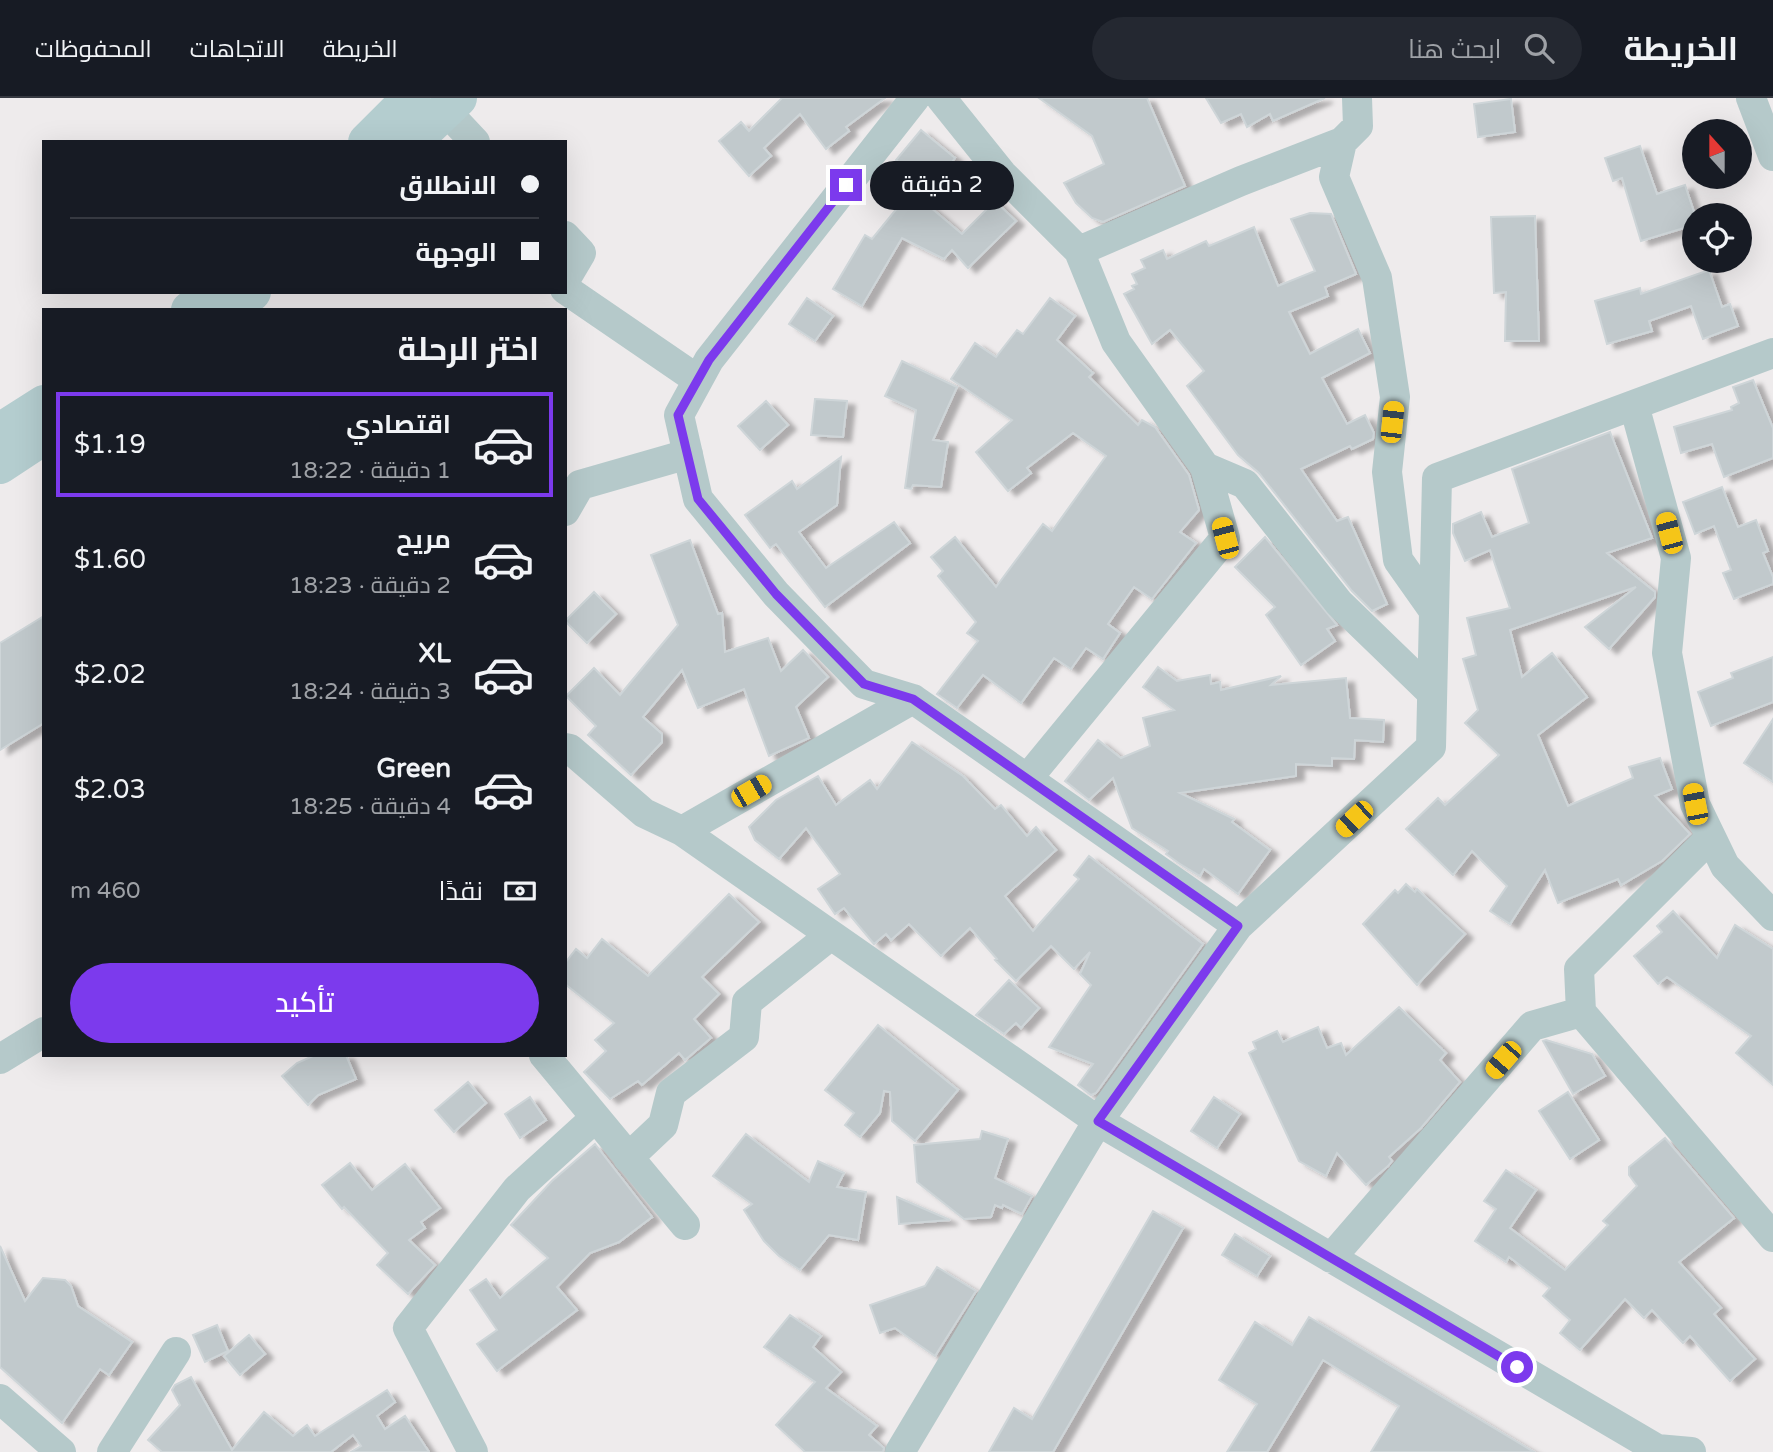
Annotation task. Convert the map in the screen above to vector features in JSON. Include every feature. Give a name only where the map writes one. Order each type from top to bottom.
[{"type":"main road","points":[[371,140],[438,102]]},
{"type":"main road","points":[[413,140],[438,102]]},
{"type":"main road","points":[[200,308],[237,301]]},
{"type":"main road","points":[[0,432],[42,405]]},
{"type":"main road","points":[[0,465],[42,437]]},
{"type":"street","points":[[915,98],[709,360],[678,415],[698,499],[776,594],[864,684],[913,699],[1238,926]]},
{"type":"street","points":[[941,98],[1002,174],[1079,251],[1116,342],[1205,467],[1225,538],[1027,779]]},
{"type":"street","points":[[1079,251],[1241,181],[1342,142],[1359,126],[1357,98]]},
{"type":"street","points":[[1751,98],[1773,156]]},
{"type":"street","points":[[438,102],[473,140]]},
{"type":"street","points":[[1342,142],[1334,177],[1377,278],[1395,397],[1387,472],[1398,560],[1434,611]]},
{"type":"street","points":[[567,238],[581,253],[567,277]]},
{"type":"street","points":[[567,290],[698,380]]},
{"type":"street","points":[[900,1452],[1098,1121],[1238,926],[1431,747],[1437,478],[1773,353]]},
{"type":"street","points":[[1634,405],[1676,558],[1667,653],[1695,804],[1725,866],[1773,916]]},
{"type":"street","points":[[567,507],[580,485],[688,454]]},
{"type":"street","points":[[1205,467],[1245,484],[1339,604],[1432,693]]},
{"type":"street","points":[[682,831],[913,699]]},
{"type":"street","points":[[567,750],[644,813],[682,831],[1098,1121],[1657,1449],[1691,1452]]},
{"type":"street","points":[[1711,837],[1579,969],[1581,1012],[1773,1237]]},
{"type":"street","points":[[628,1158],[663,1125],[671,1093],[744,1037],[747,1002],[831,935]]},
{"type":"street","points":[[1331,1258],[1532,1027],[1581,1012]]},
{"type":"street","points":[[0,1059],[42,1033]]},
{"type":"street","points":[[546,1057],[685,1225]]},
{"type":"street","points":[[473,1452],[408,1328],[517,1189],[595,1118]]},
{"type":"street","points":[[112,1452],[176,1353]]},
{"type":"street","points":[[0,1399],[61,1452]]},
{"type":"building","points":[[782,98],[885,98],[846,127],[849,131],[826,149],[800,114],[764,148],[771,156],[749,176],[719,141],[741,122],[749,131]]},
{"type":"building","points":[[1039,98],[1147,98],[1185,186],[1103,222],[1092,218],[1076,203],[1064,183],[1104,164],[1092,136]]},
{"type":"building","points":[[1206,98],[1325,98],[1273,121],[1270,114],[1247,127],[1241,114],[1221,123]]},
{"type":"building","points":[[1511,99],[1515,132],[1478,137],[1474,104]]},
{"type":"building","points":[[921,130],[955,158],[932,188],[896,160]]},
{"type":"building","points":[[1640,146],[1657,194],[1682,186],[1682,189],[1686,189],[1691,203],[1682,203],[1682,229],[1641,241],[1622,178],[1613,181],[1605,158]]},
{"type":"building","points":[[911,191],[962,234],[995,201],[1016,221],[968,268],[952,250],[944,259],[902,238],[862,306],[833,289],[865,235],[872,239]]},
{"type":"building","points":[[1310,213],[1331,214],[1356,274],[1325,287],[1328,296],[1289,312],[1310,354],[1358,329],[1370,353],[1322,378],[1347,424],[1365,415],[1374,433],[1373,439],[1352,449],[1350,446],[1301,469],[1337,521],[1348,517],[1387,604],[1372,611],[1352,591],[1259,473],[1238,455],[1187,386],[1204,371],[1170,330],[1152,344],[1124,294],[1134,289],[1132,286],[1137,284],[1132,274],[1145,268],[1141,260],[1163,250],[1167,259],[1206,241],[1209,246],[1254,227],[1278,286],[1315,271],[1291,219]]},
{"type":"building","points":[[1535,216],[1539,341],[1505,341],[1506,292],[1494,293],[1491,217]]},
{"type":"building","points":[[1700,273],[1710,273],[1722,307],[1730,304],[1738,326],[1703,339],[1691,306],[1649,321],[1652,331],[1607,344],[1595,301],[1640,288],[1641,294]]},
{"type":"building","points":[[807,298],[833,316],[815,341],[789,324]]},
{"type":"building","points":[[1050,298],[1075,316],[1057,340],[1093,373],[1089,377],[1138,425],[1142,420],[1155,427],[1189,475],[1199,510],[1180,532],[1196,543],[1152,599],[1134,587],[1108,624],[1120,633],[1103,659],[1086,648],[1071,669],[1054,658],[1021,703],[983,675],[957,708],[937,694],[978,641],[967,633],[976,622],[938,576],[943,571],[931,557],[955,537],[996,587],[1043,524],[1052,531],[1106,456],[1073,433],[1027,468],[1031,473],[1008,491],[976,452],[1012,420],[951,379],[975,343],[996,357],[1017,330],[1023,334]]},
{"type":"building","points":[[902,361],[957,387],[933,440],[948,442],[941,487],[913,485],[911,489],[905,488],[916,410],[885,396]]},
{"type":"building","points":[[1753,380],[1773,428],[1773,458],[1724,477],[1712,444],[1681,453],[1674,427],[1732,410],[1731,407],[1739,403],[1733,387]]},
{"type":"building","points":[[815,399],[847,401],[843,437],[811,435]]},
{"type":"building","points":[[766,401],[788,425],[760,450],[738,426]]},
{"type":"building","points":[[1610,432],[1652,538],[1607,553],[1655,592],[1655,597],[1609,649],[1585,627],[1636,587],[1510,630],[1522,677],[1552,653],[1587,697],[1538,735],[1568,806],[1633,778],[1629,767],[1660,758],[1672,789],[1655,796],[1690,834],[1662,861],[1621,885],[1618,879],[1558,903],[1545,870],[1510,924],[1490,911],[1507,886],[1472,851],[1453,875],[1406,829],[1438,798],[1445,805],[1499,755],[1465,723],[1478,710],[1463,659],[1476,655],[1467,618],[1510,608],[1490,550],[1465,561],[1453,533],[1453,524],[1481,512],[1492,537],[1529,523],[1512,469]]},
{"type":"building","points":[[841,457],[837,505],[799,532],[826,568],[894,522],[910,543],[825,607],[776,544],[770,548],[745,515],[792,481],[797,489]]},
{"type":"building","points":[[1722,487],[1738,527],[1756,520],[1768,551],[1763,553],[1773,577],[1773,584],[1734,599],[1723,573],[1731,570],[1714,526],[1695,534],[1683,502]]},
{"type":"building","points":[[1265,537],[1337,625],[1327,629],[1335,641],[1301,665],[1266,615],[1275,607],[1235,567]]},
{"type":"building","points":[[690,540],[718,614],[722,613],[725,652],[768,638],[781,671],[803,650],[828,677],[796,707],[809,738],[769,756],[744,689],[698,708],[682,670],[643,717],[662,734],[662,742],[631,775],[588,735],[596,726],[567,695],[594,668],[620,695],[678,625],[651,555]]},
{"type":"building","points":[[594,592],[616,614],[587,643],[567,623],[567,619]]},
{"type":"building","points":[[42,617],[42,724],[0,750],[0,643]]},
{"type":"building","points":[[1773,657],[1773,702],[1711,726],[1698,692],[1733,678],[1731,673]]},
{"type":"building","points":[[1158,667],[1177,681],[1210,675],[1211,684],[1220,682],[1221,690],[1281,676],[1271,685],[1346,678],[1350,718],[1384,720],[1383,742],[1355,740],[1354,759],[1332,758],[1332,766],[1296,764],[1296,776],[1180,793],[1234,819],[1232,822],[1270,850],[1238,894],[1204,869],[1200,876],[1180,864],[1166,854],[1168,851],[1132,828],[1113,778],[1089,800],[1065,781],[1098,740],[1121,758],[1150,746],[1143,718],[1174,710],[1143,687]]},
{"type":"building","points":[[1773,719],[1773,782],[1744,763]]},
{"type":"building","points":[[912,742],[963,776],[995,809],[1001,805],[1027,836],[1036,827],[1056,850],[1005,896],[1033,931],[1079,879],[1074,875],[1089,856],[1203,944],[1096,1093],[1091,1095],[1078,1085],[1093,1064],[1049,1047],[1091,985],[1080,974],[1090,952],[1074,969],[1051,946],[1016,981],[970,928],[941,956],[909,924],[891,940],[886,934],[874,944],[844,908],[835,914],[818,889],[840,874],[806,828],[779,859],[755,840],[749,827],[776,800],[818,776],[836,805],[870,780],[877,789]]},
{"type":"building","points":[[1406,884],[1415,892],[1417,889],[1465,934],[1417,985],[1363,924],[1395,890],[1398,893]]},
{"type":"building","points":[[729,894],[759,922],[702,977],[719,994],[694,1019],[711,1038],[685,1060],[679,1053],[642,1085],[638,1081],[610,1099],[584,1072],[606,1051],[595,1040],[614,1023],[567,986],[567,960],[576,949],[587,958],[602,939],[648,976]]},
{"type":"building","points":[[1673,911],[1717,958],[1735,925],[1773,949],[1773,1085],[1736,1053],[1751,1036],[1667,977],[1658,984],[1634,956],[1662,932],[1657,926]]},
{"type":"building","points":[[1009,980],[1039,1008],[1021,1028],[1016,1023],[1004,1034],[976,1015]]},
{"type":"building","points":[[1399,1007],[1446,1053],[1440,1060],[1460,1082],[1421,1128],[1389,1157],[1392,1161],[1388,1166],[1366,1185],[1337,1153],[1326,1176],[1299,1161],[1249,1053],[1256,1049],[1253,1042],[1277,1031],[1283,1042],[1318,1027],[1327,1048],[1341,1043],[1346,1055]]},
{"type":"building","points":[[878,1025],[958,1090],[915,1141],[892,1121],[890,1092],[884,1091],[880,1113],[860,1137],[845,1125],[854,1113],[825,1090]]},
{"type":"building","points":[[1543,1041],[1592,1054],[1605,1076],[1573,1094]]},
{"type":"building","points":[[310,1057],[347,1057],[356,1079],[318,1095],[308,1105],[282,1076],[297,1063]]},
{"type":"building","points":[[468,1082],[486,1103],[454,1132],[435,1110]]},
{"type":"building","points":[[1568,1092],[1599,1140],[1570,1159],[1539,1111]]},
{"type":"building","points":[[530,1097],[546,1120],[520,1138],[505,1114]]},
{"type":"building","points":[[1214,1097],[1240,1114],[1217,1148],[1191,1131]]},
{"type":"building","points":[[982,1131],[1008,1139],[995,1178],[1032,1196],[1022,1214],[1003,1205],[1002,1208],[995,1205],[991,1217],[964,1219],[917,1182],[914,1145],[980,1139]]},
{"type":"building","points":[[746,1134],[809,1182],[818,1161],[844,1173],[837,1187],[866,1192],[858,1240],[829,1235],[800,1270],[779,1256],[764,1241],[744,1210],[752,1204],[713,1176]]},
{"type":"building","points":[[1665,1138],[1734,1218],[1679,1262],[1721,1308],[1714,1314],[1755,1359],[1730,1381],[1690,1336],[1683,1343],[1652,1310],[1644,1318],[1625,1299],[1580,1350],[1560,1333],[1570,1320],[1543,1296],[1550,1288],[1509,1257],[1506,1262],[1475,1241],[1496,1209],[1484,1201],[1506,1170],[1536,1190],[1510,1228],[1565,1270],[1608,1225],[1603,1221],[1637,1186],[1629,1175],[1629,1167]]},
{"type":"building","points":[[595,1144],[652,1217],[619,1242],[590,1253],[557,1287],[577,1310],[497,1371],[477,1344],[497,1330],[470,1290],[486,1279],[500,1298],[548,1258],[511,1225],[552,1181]]},
{"type":"building","points":[[350,1163],[372,1190],[405,1164],[440,1208],[421,1222],[425,1228],[409,1240],[435,1265],[408,1294],[377,1265],[388,1253],[344,1207],[342,1209],[322,1185]]},
{"type":"building","points":[[897,1197],[950,1220],[899,1224]]},
{"type":"building","points":[[1153,1211],[1183,1228],[1053,1452],[989,1452],[1014,1408],[1032,1419]]},
{"type":"building","points":[[1235,1234],[1270,1256],[1257,1276],[1222,1255]]},
{"type":"building","points":[[0,1246],[25,1301],[43,1278],[65,1280],[71,1286],[78,1306],[132,1342],[109,1375],[100,1369],[62,1423],[0,1367]]},
{"type":"building","points":[[937,1267],[976,1291],[935,1356],[895,1328],[880,1333],[870,1305],[925,1286]]},
{"type":"building","points":[[790,1315],[821,1336],[813,1347],[841,1372],[826,1388],[877,1426],[869,1435],[884,1448],[883,1452],[805,1452],[776,1425],[815,1382],[764,1347]]},
{"type":"building","points":[[1309,1317],[1534,1452],[1371,1452],[1399,1406],[1323,1360],[1267,1452],[1227,1452],[1257,1404],[1219,1380],[1255,1322],[1292,1345]]},
{"type":"building","points":[[217,1325],[228,1351],[205,1362],[193,1335]]},
{"type":"building","points":[[249,1335],[265,1354],[240,1375],[224,1356]]},
{"type":"building","points":[[191,1377],[232,1450],[264,1412],[293,1436],[307,1425],[315,1436],[387,1390],[395,1402],[377,1416],[385,1429],[405,1416],[429,1452],[351,1452],[361,1446],[353,1435],[331,1452],[162,1452],[148,1440],[180,1405],[172,1390],[175,1385]]},
{"type":"route","points":[[846,185],[709,360],[678,415],[698,499],[776,594],[864,684],[913,699],[1238,926],[1098,1121],[1517,1367]]}]
